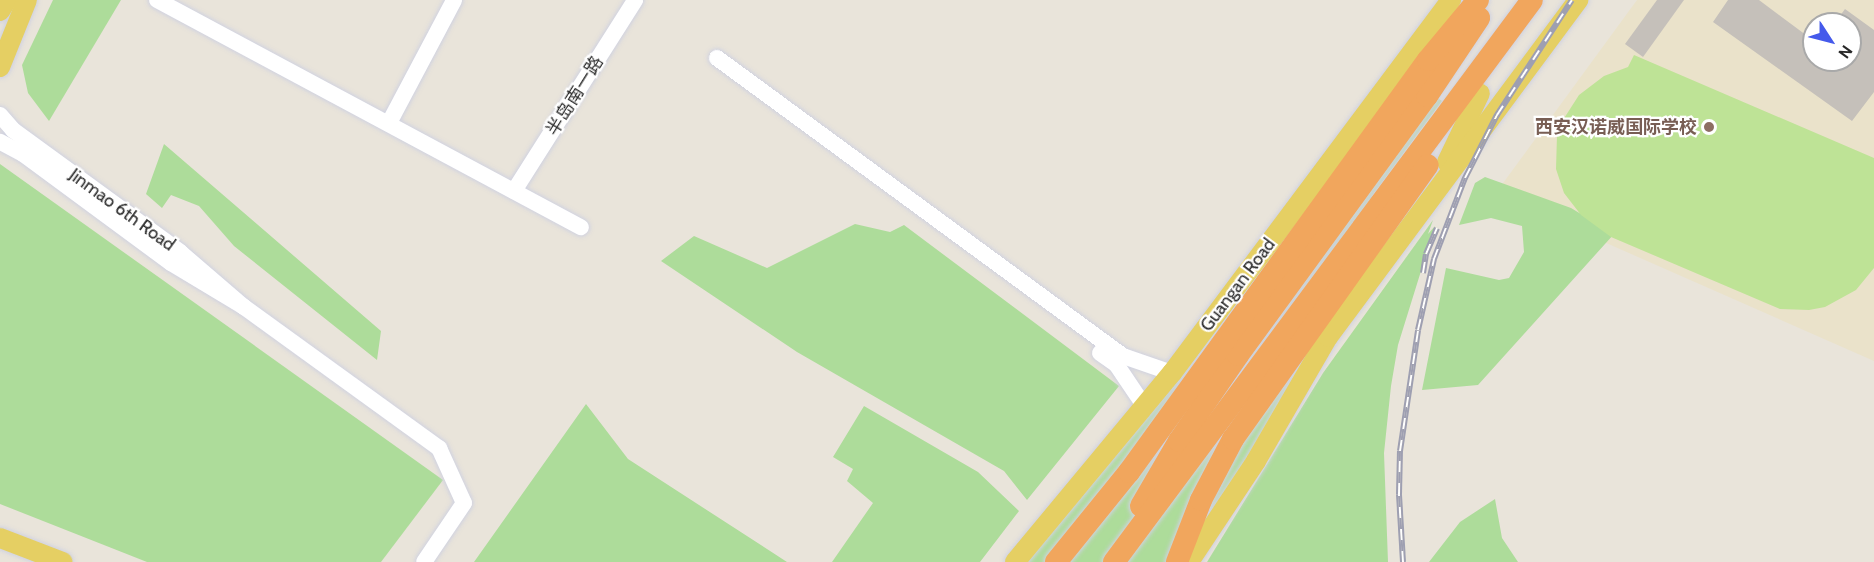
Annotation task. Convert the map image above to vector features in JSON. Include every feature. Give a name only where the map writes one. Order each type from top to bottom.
[{"type":"highway","points":[[1056,562],[1124,480],[1428,60],[1478,0]]},
{"type":"highway","points":[[1114,562],[1159,473],[1207,400],[1427,96],[1491,0]]},
{"type":"highway","points":[[1177,562],[1201,500],[1233,439],[1383,214],[1532,0]]},
{"type":"highway","points":[[1114,562],[1383,214],[1480,93],[1537,0]]},
{"type":"main road","points":[[0,6],[6,0]]},
{"type":"main road","points":[[0,11],[6,0]]},
{"type":"main road","points":[[0,36],[25,0]]},
{"type":"main road","points":[[0,67],[25,0]]},
{"type":"main road","name":"Guangan Road","points":[[1015,562],[1172,373],[1451,0]]},
{"type":"main road","points":[[1189,562],[1256,461],[1328,337],[1578,0]]},
{"type":"main road","points":[[1430,200],[1480,93]]},
{"type":"main road","points":[[0,538],[63,562]]},
{"type":"street","points":[[157,0],[581,227]]},
{"type":"street","points":[[389,123],[454,0]]},
{"type":"street","name":"半岛南一路","points":[[514,191],[635,0]]},
{"type":"street","points":[[1145,407],[1116,364],[714,62],[1123,356],[1172,373]]},
{"type":"street","name":"Jinmao 6th Road","points":[[0,115],[13,130],[180,252],[244,307]]},
{"type":"street","name":"Jinmao 6th Road","points":[[0,142],[23,154],[171,263],[244,307],[439,448],[464,503],[423,562]]},
{"type":"shaded area","name":"西安汉诺威国际学校","points":[[1637,0],[1874,0],[1874,361],[1495,194]]},
{"type":"green space","points":[[53,0],[121,0],[49,121],[28,93],[22,65]]},
{"type":"green space","points":[[1634,55],[1874,158],[1874,268],[1856,290],[1825,307],[1809,310],[1780,309],[1611,237],[1581,215],[1564,193],[1556,169],[1557,135],[1561,123],[1579,95],[1604,76],[1628,67]]},
{"type":"green space","points":[[1402,74],[1442,101],[1372,196],[1405,221],[1181,562],[1024,562]]},
{"type":"green space","points":[[164,144],[381,331],[377,360],[234,246],[199,206],[171,195],[162,208],[146,194]]},
{"type":"green space","points":[[0,164],[443,480],[381,562],[147,562],[0,504]]},
{"type":"green space","points":[[1485,177],[1571,208],[1614,234],[1478,385],[1422,390],[1446,268],[1499,280],[1509,278],[1524,252],[1522,226],[1491,218],[1459,225],[1475,183]]},
{"type":"green space","points":[[1433,220],[1428,234],[1435,226],[1398,345],[1391,386],[1384,453],[1388,562],[1207,562],[1323,373]]},
{"type":"green space","points":[[855,224],[890,232],[904,225],[1119,386],[1027,500],[1004,471],[797,352],[661,261],[694,236],[767,268]]},
{"type":"green space","points":[[586,404],[628,459],[787,562],[474,562]]},
{"type":"green space","points":[[864,406],[978,472],[1019,511],[980,562],[832,562],[873,503],[847,481],[853,469],[833,457]]},
{"type":"green space","points":[[1495,499],[1502,538],[1518,562],[1429,562],[1460,522]]},
{"type":"building","points":[[1657,0],[1684,0],[1643,57],[1625,44]]},
{"type":"building","points":[[1728,0],[1759,0],[1802,32],[1802,72],[1862,72],[1862,21],[1874,30],[1874,92],[1852,121],[1713,22]]},
{"type":"railway","points":[[1403,562],[1399,494],[1400,451],[1418,330],[1434,259],[1465,178],[1497,115],[1572,0]]},
{"type":"railway","points":[[1423,273],[1426,254],[1437,228]]},
{"type":"place","name":"西安汉诺威国际学校","points":[[1709,127]]}]
